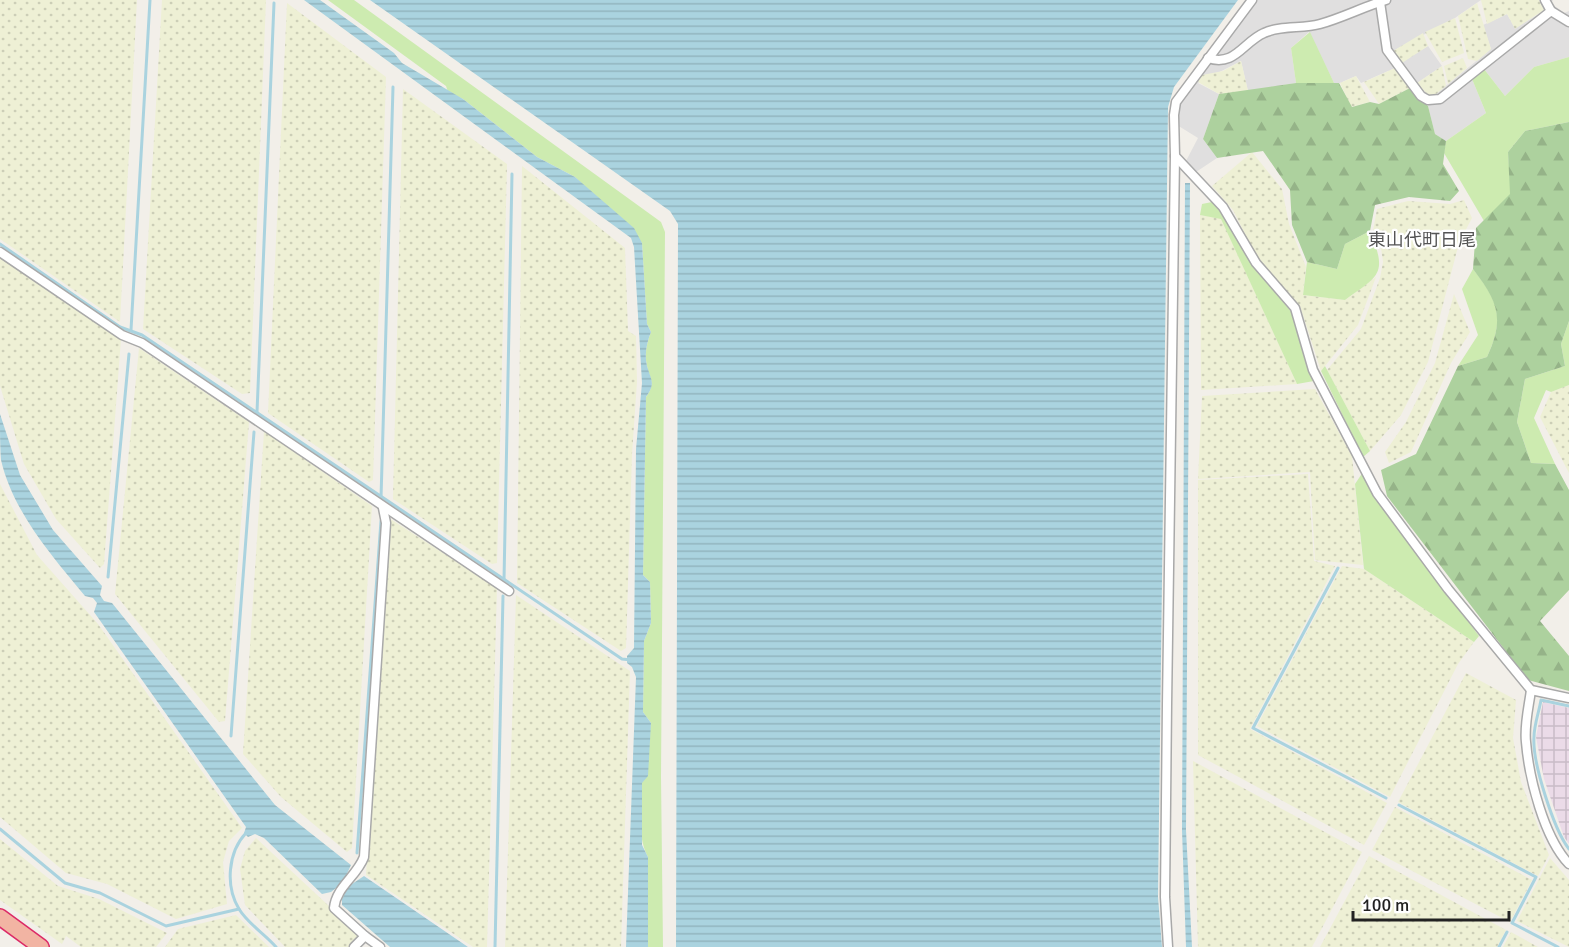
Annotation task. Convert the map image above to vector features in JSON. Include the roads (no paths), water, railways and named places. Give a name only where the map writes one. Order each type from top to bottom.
[{"type":"highway","points":[[0,917],[41,947]]},
{"type":"street","points":[[1168,947],[1165,897],[1174,116],[1176,102],[1252,0]]},
{"type":"street","points":[[1545,0],[1551,11],[1569,22]]},
{"type":"street","points":[[1208,58],[1226,60],[1236,56],[1252,39],[1264,33],[1322,24],[1383,1],[1387,50],[1421,96],[1428,100],[1440,99],[1551,11]]},
{"type":"street","points":[[1175,156],[1222,207],[1256,263],[1295,308],[1313,370],[1377,492],[1448,589],[1531,690],[1569,698]]},
{"type":"street","points":[[0,252],[122,335],[152,350],[509,591]]},
{"type":"street","points":[[380,947],[334,908],[335,899],[358,871],[364,857],[386,523],[383,508]]},
{"type":"street","points":[[1531,690],[1525,740],[1531,771],[1548,833],[1569,864]]},
{"type":"street","points":[[354,947],[365,936]]},
{"type":"water","points":[[304,0],[320,0],[394,53],[402,63],[463,99],[537,157],[575,177],[634,228],[642,243],[647,324],[651,332],[646,357],[652,382],[646,397],[643,575],[650,582],[651,623],[644,641],[643,712],[651,723],[648,776],[642,783],[642,845],[648,857],[648,947],[626,947],[636,677],[632,667],[627,663],[627,656],[634,648],[636,449],[642,383],[634,247],[631,238]]},
{"type":"water","points":[[370,0],[1238,0],[1174,87],[1168,107],[1158,897],[1162,947],[676,947],[678,224],[670,211]]},
{"type":"water","points":[[1185,183],[1190,183],[1186,830],[1192,947],[1186,947],[1182,830]]},
{"type":"water","points":[[0,414],[20,475],[53,530],[102,586],[100,595],[104,601],[112,603],[275,805],[351,865],[345,878],[352,884],[364,876],[468,947],[390,947],[342,905],[347,889],[341,884],[331,892],[322,894],[264,838],[255,834],[248,837],[244,833],[246,827],[94,612],[97,603],[93,598],[85,596],[47,549],[24,515],[1,460]]},
{"type":"waterway","points":[[131,330],[150,0]]},
{"type":"waterway","points":[[257,412],[274,3]]},
{"type":"waterway","points":[[381,498],[393,87]]},
{"type":"waterway","points":[[504,580],[512,174]]},
{"type":"waterway","points":[[0,244],[120,327],[142,335],[622,659],[631,660]]},
{"type":"waterway","points":[[108,577],[129,354]]},
{"type":"waterway","points":[[231,736],[254,432]]},
{"type":"waterway","points":[[357,853],[381,521]]},
{"type":"waterway","points":[[1338,568],[1253,728],[1386,798]]},
{"type":"waterway","points":[[495,947],[503,596]]},
{"type":"waterway","points":[[1569,706],[1541,700],[1534,737],[1534,748],[1545,795],[1557,827],[1569,849]]},
{"type":"waterway","points":[[1399,805],[1536,877],[1512,923],[1558,947]]},
{"type":"waterway","points":[[0,829],[65,883],[100,893],[166,926],[239,909]]},
{"type":"waterway","points":[[246,833],[232,859],[230,870],[232,890],[239,909],[276,947]]},
{"type":"waterway","points":[[1499,947],[1507,932]]},
{"type":"district","name":"東山代町日尾","points":[[1422,240]]}]
